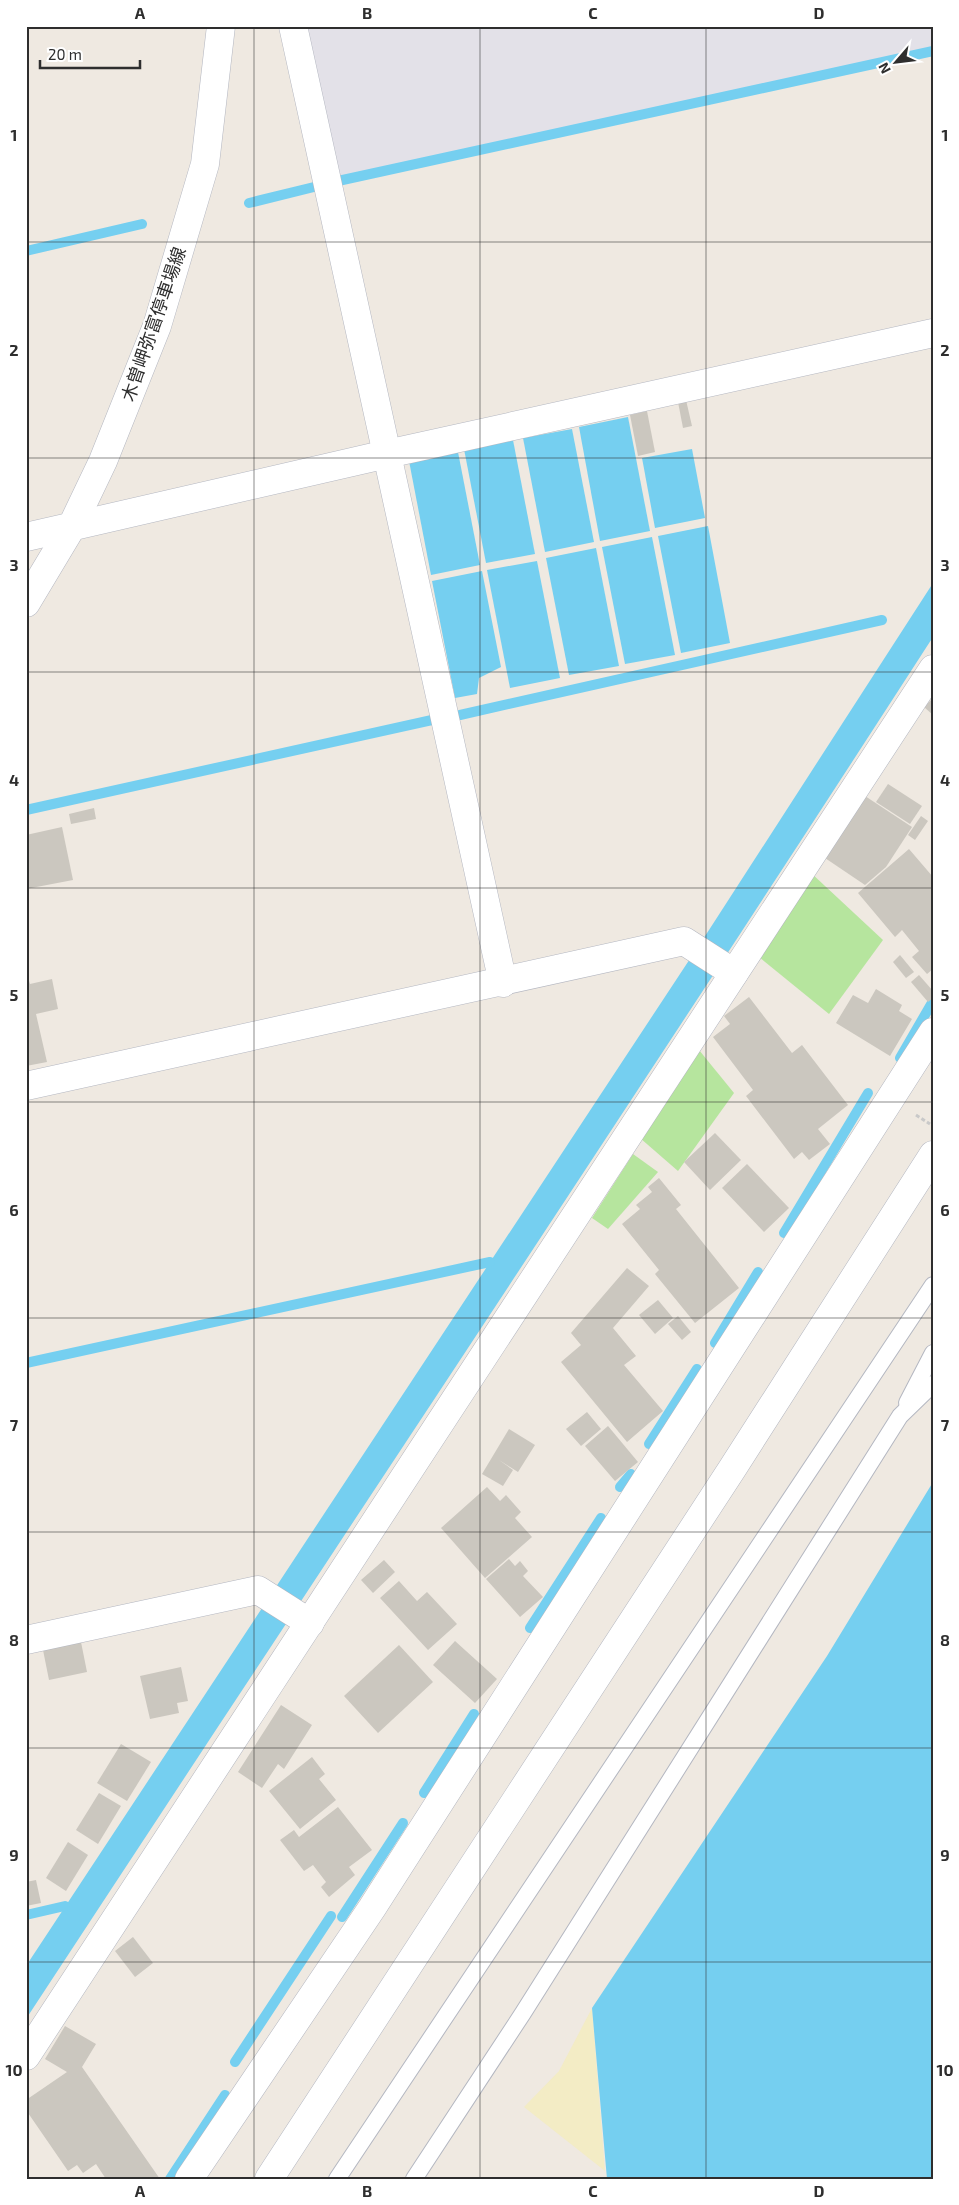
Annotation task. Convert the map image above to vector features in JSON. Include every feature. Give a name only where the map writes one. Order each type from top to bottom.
[{"type":"street","name":"木曽岬弥富停車場線","points":[[26,603],[71,528],[103,461],[157,326],[205,164],[221,26]]},
{"type":"street","points":[[293,26],[503,983]]},
{"type":"street","points":[[26,537],[387,454],[933,333]]},
{"type":"street","points":[[26,2056],[305,1621],[729,970],[933,669]]},
{"type":"street","points":[[26,1086],[503,983],[684,941],[729,970]]},
{"type":"street","points":[[189,2179],[372,1908],[933,1032]]},
{"type":"street","points":[[269,2179],[726,1477],[933,1155]]},
{"type":"street","points":[[26,1640],[258,1590],[305,1621]]},
{"type":"lane","points":[[337,2179],[933,1285]]},
{"type":"lane","points":[[414,2179],[528,2005],[900,1416],[933,1353]]},
{"type":"lane","points":[[900,1416],[933,1384]]},
{"type":"shaded area","points":[[305,26],[933,26],[933,51],[338,181]]},
{"type":"green space","points":[[810,872],[883,940],[829,1014],[759,957]]},
{"type":"green space","points":[[699,1050],[734,1093],[678,1171],[640,1138]]},
{"type":"green space","points":[[633,1154],[658,1172],[608,1229],[592,1218]]},
{"type":"sand","points":[[592,2008],[605,2171],[524,2107],[559,2071]]},
{"type":"water","points":[[628,417],[650,531],[600,541],[579,427]]},
{"type":"water","points":[[572,429],[594,542],[545,552],[523,438]]},
{"type":"water","points":[[513,440],[535,554],[486,563],[464,449]]},
{"type":"water","points":[[692,449],[705,518],[655,528],[642,458]]},
{"type":"water","points":[[458,452],[480,565],[431,575],[409,461]]},
{"type":"water","points":[[708,526],[730,643],[681,653],[658,536]]},
{"type":"water","points":[[652,537],[675,655],[625,664],[602,547]]},
{"type":"water","points":[[596,548],[619,666],[569,675],[546,558]]},
{"type":"water","points":[[537,561],[560,678],[510,688],[487,570]]},
{"type":"water","points":[[482,571],[501,667],[479,678],[477,694],[455,698],[432,581]]},
{"type":"water","points":[[933,583],[933,637],[26,2019],[26,1966],[709,930]]},
{"type":"water","points":[[933,1482],[933,2179],[607,2179],[592,2008],[827,1656]]},
{"type":"building","points":[[686,400],[692,426],[683,428],[678,402]]},
{"type":"building","points":[[647,411],[655,452],[638,456],[630,415]]},
{"type":"building","points":[[933,698],[933,715],[924,707]]},
{"type":"building","points":[[888,784],[922,806],[910,824],[876,802]]},
{"type":"building","points":[[865,796],[912,827],[886,867],[865,885],[825,858]]},
{"type":"building","points":[[94,808],[96,819],[71,824],[69,814]]},
{"type":"building","points":[[921,816],[928,821],[915,840],[908,835]]},
{"type":"building","points":[[62,827],[73,880],[26,889],[26,835]]},
{"type":"building","points":[[909,849],[933,877],[933,969],[927,974],[912,957],[919,951],[902,930],[895,937],[858,893]]},
{"type":"building","points":[[900,955],[914,972],[906,978],[893,962]]},
{"type":"building","points":[[26,971],[30,984],[52,979],[58,1009],[36,1014],[47,1062],[26,1066]]},
{"type":"building","points":[[919,975],[933,991],[933,998],[928,1002],[911,982]]},
{"type":"building","points":[[876,989],[902,1005],[899,1011],[912,1019],[890,1056],[836,1023],[853,995],[868,1003]]},
{"type":"building","points":[[749,997],[792,1053],[802,1045],[848,1105],[818,1129],[830,1144],[809,1160],[802,1152],[794,1159],[746,1096],[753,1090],[713,1037],[730,1024],[724,1016]]},
{"type":"building","points":[[715,1133],[741,1160],[710,1190],[684,1162]]},
{"type":"building","points":[[747,1164],[789,1208],[764,1232],[722,1188]]},
{"type":"building","points":[[659,1178],[681,1205],[676,1209],[739,1288],[695,1323],[655,1274],[659,1270],[622,1224],[640,1209],[636,1205],[652,1192],[648,1187]]},
{"type":"building","points":[[627,1268],[649,1286],[613,1328],[636,1356],[624,1365],[663,1411],[627,1442],[561,1362],[581,1345],[571,1333]]},
{"type":"building","points":[[658,1300],[673,1318],[655,1334],[639,1315]]},
{"type":"building","points":[[678,1316],[691,1332],[682,1340],[668,1324]]},
{"type":"building","points":[[587,1412],[601,1429],[581,1446],[566,1429]]},
{"type":"building","points":[[608,1426],[638,1462],[615,1481],[585,1446]]},
{"type":"building","points":[[509,1429],[535,1445],[518,1472],[499,1460],[513,1470],[503,1486],[482,1474]]},
{"type":"building","points":[[487,1487],[500,1501],[506,1495],[521,1512],[515,1518],[532,1537],[485,1578],[441,1528]]},
{"type":"building","points":[[509,1559],[515,1566],[520,1561],[528,1571],[523,1576],[543,1597],[520,1617],[486,1579]]},
{"type":"building","points":[[384,1560],[395,1572],[373,1593],[361,1580]]},
{"type":"building","points":[[399,1581],[417,1601],[427,1592],[457,1624],[428,1650],[380,1598]]},
{"type":"building","points":[[455,1641],[497,1679],[475,1703],[433,1665]]},
{"type":"building","points":[[81,1642],[87,1672],[49,1680],[43,1650]]},
{"type":"building","points":[[399,1645],[433,1682],[378,1733],[344,1696]]},
{"type":"building","points":[[181,1667],[188,1701],[177,1703],[179,1713],[150,1719],[140,1676]]},
{"type":"building","points":[[281,1705],[312,1725],[284,1769],[278,1764],[262,1788],[238,1772]]},
{"type":"building","points":[[121,1744],[151,1762],[127,1801],[97,1783]]},
{"type":"building","points":[[312,1757],[325,1774],[319,1779],[336,1800],[300,1829],[269,1791]]},
{"type":"building","points":[[99,1793],[121,1806],[98,1844],[76,1830]]},
{"type":"building","points":[[338,1807],[372,1850],[349,1867],[355,1875],[329,1897],[321,1887],[326,1882],[313,1865],[304,1871],[280,1840],[294,1830],[299,1837]]},
{"type":"building","points":[[68,1842],[88,1855],[66,1891],[46,1878]]},
{"type":"building","points":[[36,1880],[41,1903],[26,1906],[26,1882]]},
{"type":"building","points":[[133,1937],[153,1963],[135,1977],[115,1951]]},
{"type":"building","points":[[65,2026],[96,2044],[82,2067],[160,2179],[106,2179],[96,2164],[83,2173],[77,2165],[68,2171],[26,2110],[26,2100],[67,2072],[45,2059]]},
{"type":"waterway","points":[[338,181],[933,51]]},
{"type":"waterway","points":[[249,203],[314,187]]},
{"type":"waterway","points":[[26,251],[142,224]]},
{"type":"waterway","points":[[460,715],[882,620]]},
{"type":"waterway","points":[[26,810],[432,720]]},
{"type":"waterway","points":[[900,1058],[933,1001]]},
{"type":"waterway","points":[[784,1233],[868,1093]]},
{"type":"waterway","points":[[26,1363],[490,1262]]},
{"type":"waterway","points":[[715,1343],[758,1272]]},
{"type":"waterway","points":[[649,1444],[697,1369]]},
{"type":"waterway","points":[[620,1487],[631,1474]]},
{"type":"waterway","points":[[530,1628],[601,1518]]},
{"type":"waterway","points":[[424,1793],[474,1714]]},
{"type":"waterway","points":[[342,1917],[403,1823]]},
{"type":"waterway","points":[[26,1915],[65,1906]]},
{"type":"waterway","points":[[235,2062],[331,1916]]},
{"type":"waterway","points":[[170,2179],[225,2095]]}]
